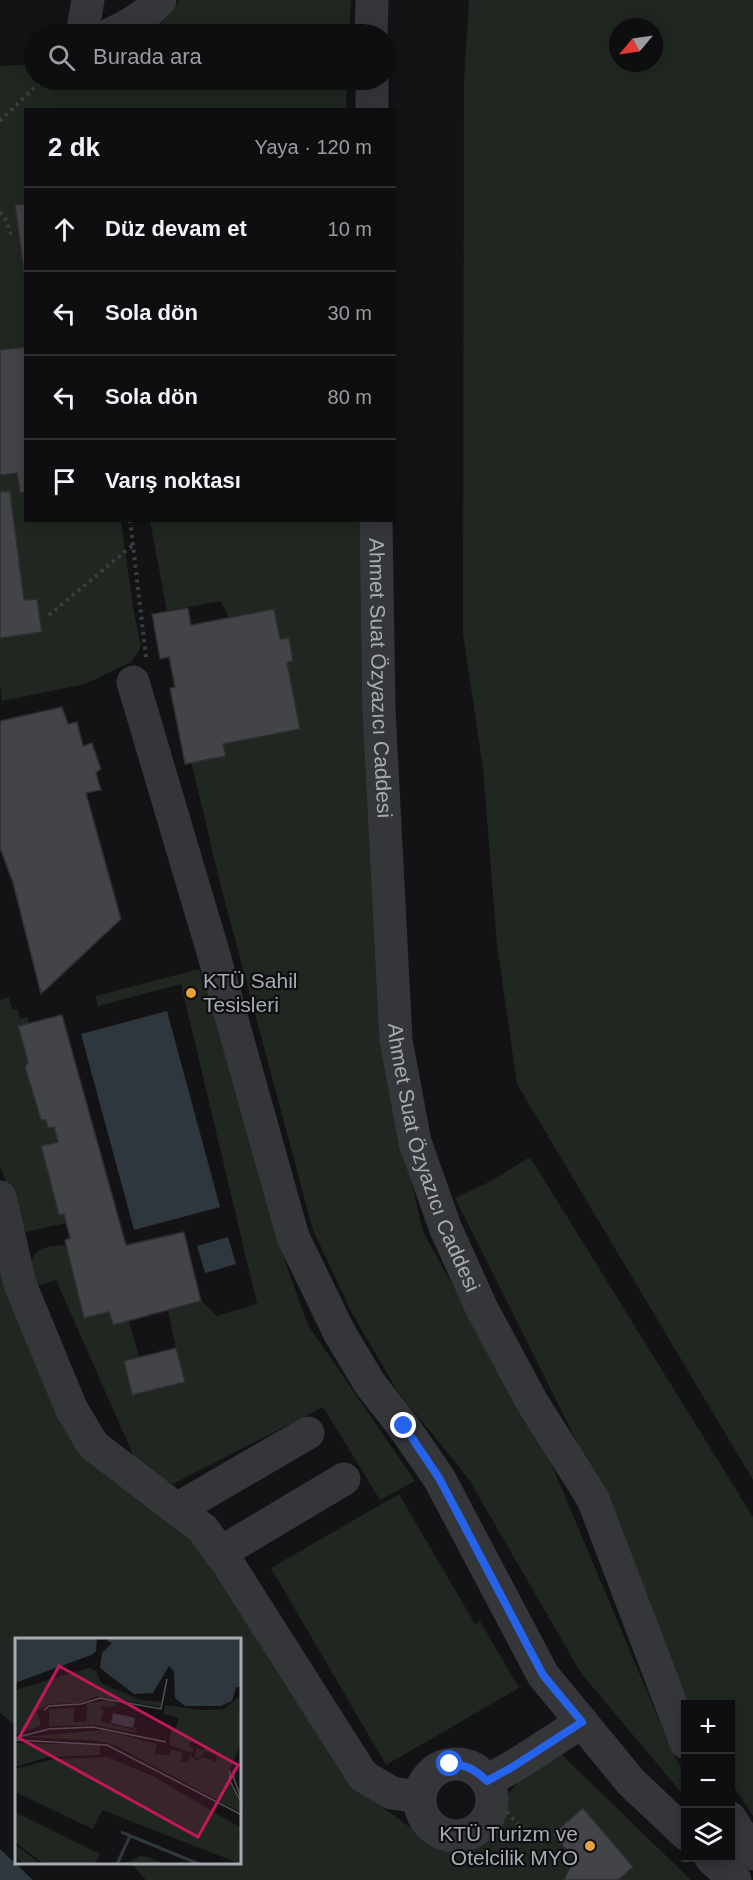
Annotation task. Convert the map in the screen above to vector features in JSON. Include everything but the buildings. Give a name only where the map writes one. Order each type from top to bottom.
[{"type":"street","points":[[132,24],[150,12],[160,0]]},
{"type":"street","points":[[371,24],[372,0]]},
{"type":"street","points":[[372,90],[372,108]]},
{"type":"street","name":"Ahmet Suat Özyazıcı Caddesi","points":[[376,522],[378,709],[395,1028],[415,1142],[445,1227],[482,1309],[532,1402],[593,1499],[681,1730]]},
{"type":"street","points":[[134,682],[213,952],[292,1237],[339,1332],[364,1375],[404,1426],[439,1478],[543,1675],[631,1782],[681,1828]]},
{"type":"street","points":[[0,1197],[21,1284],[71,1408],[93,1444],[203,1529],[363,1776],[392,1793],[420,1797]]},
{"type":"street","points":[[177,1509],[308,1433]]},
{"type":"street","points":[[220,1552],[344,1479]]},
{"type":"street","points":[[489,1788],[514,1766],[582,1722]]},
{"type":"street","points":[[450,1764],[464,1765],[477,1771],[489,1788],[491,1809],[485,1821],[475,1831],[462,1836],[448,1836],[435,1830],[425,1820],[420,1806],[420,1797],[426,1779],[436,1769],[450,1764]]},
{"type":"street","points":[[735,1826],[753,1854]]},
{"type":"street","points":[[716,1862],[735,1880]]},
{"type":"path","points":[[0,121],[32,90]]},
{"type":"path","points":[[0,212],[5,218],[10,234]]},
{"type":"path","points":[[130,522],[147,655],[134,682]]},
{"type":"path","points":[[49,615],[133,544]]},
{"type":"path","points":[[489,1788],[528,1836]]},
{"type":"shaded area","points":[[180,0],[351,0],[350,24],[160,24]]},
{"type":"shaded area","points":[[469,0],[753,0],[753,1480],[517,1084],[497,945],[483,768],[463,634],[464,80]]},
{"type":"shaded area","points":[[24,65],[24,90],[347,90],[346,108],[24,108],[24,204],[15,206],[24,280],[24,347],[0,350],[0,66]]},
{"type":"shaded area","points":[[17,473],[20,493],[24,492],[24,522],[121,522],[141,647],[131,662],[85,684],[2,701],[0,683],[0,475]]},
{"type":"shaded area","points":[[150,522],[359,522],[375,905],[388,1080],[423,1232],[548,1456],[681,1768],[681,1792],[581,1673],[468,1478],[398,1392],[352,1313],[313,1230],[221,887],[188,748],[243,646],[221,601],[167,611]]},
{"type":"shaded area","points":[[199,969],[287,1267],[308,1325],[415,1481],[380,1500],[323,1407],[173,1484],[139,1468],[56,1280],[33,1287],[31,1267],[34,1254],[45,1248],[66,1245],[84,1317],[109,1312],[113,1325],[129,1321],[139,1357],[176,1348],[168,1310],[201,1301],[217,1316],[257,1304],[181,984],[98,1006],[96,996]]},
{"type":"shaded area","points":[[9,997],[12,1009],[18,1010],[20,1019],[28,1017],[29,1023],[18,1026],[28,1062],[25,1067],[41,1120],[46,1120],[48,1128],[54,1127],[58,1142],[41,1147],[59,1215],[64,1214],[67,1223],[25,1232],[0,1166],[0,1000]]},
{"type":"shaded area","points":[[167,1011],[220,1207],[134,1230],[81,1034]]},
{"type":"shaded area","points":[[530,1157],[753,1517],[753,1816],[735,1788],[735,1700],[686,1700],[603,1494],[455,1198],[489,1182]]},
{"type":"shaded area","points":[[228,1237],[236,1264],[205,1273],[197,1246]]},
{"type":"shaded area","points":[[0,1247],[75,1440],[197,1534],[351,1784],[437,1847],[459,1850],[482,1841],[500,1825],[506,1808],[504,1800],[510,1792],[529,1774],[560,1753],[691,1880],[146,1880],[133,1865],[242,1865],[242,1638],[15,1638],[15,1725],[0,1713]]},
{"type":"shaded area","points":[[399,1494],[475,1624],[480,1621],[519,1688],[386,1765],[271,1568]]},
{"type":"shaded area","points":[[0,1849],[33,1880],[0,1880]]},
{"type":"place","name":"KTÜ Sahil Tesisleri","points":[[191,993]]},
{"type":"place","name":"KTÜ Turizm ve Otelcilik MYO","points":[[590,1846]]},
{"type":"route","points":[[404,1426],[439,1478],[543,1675],[582,1722],[487,1781],[477,1771],[464,1765],[450,1764]]}]
